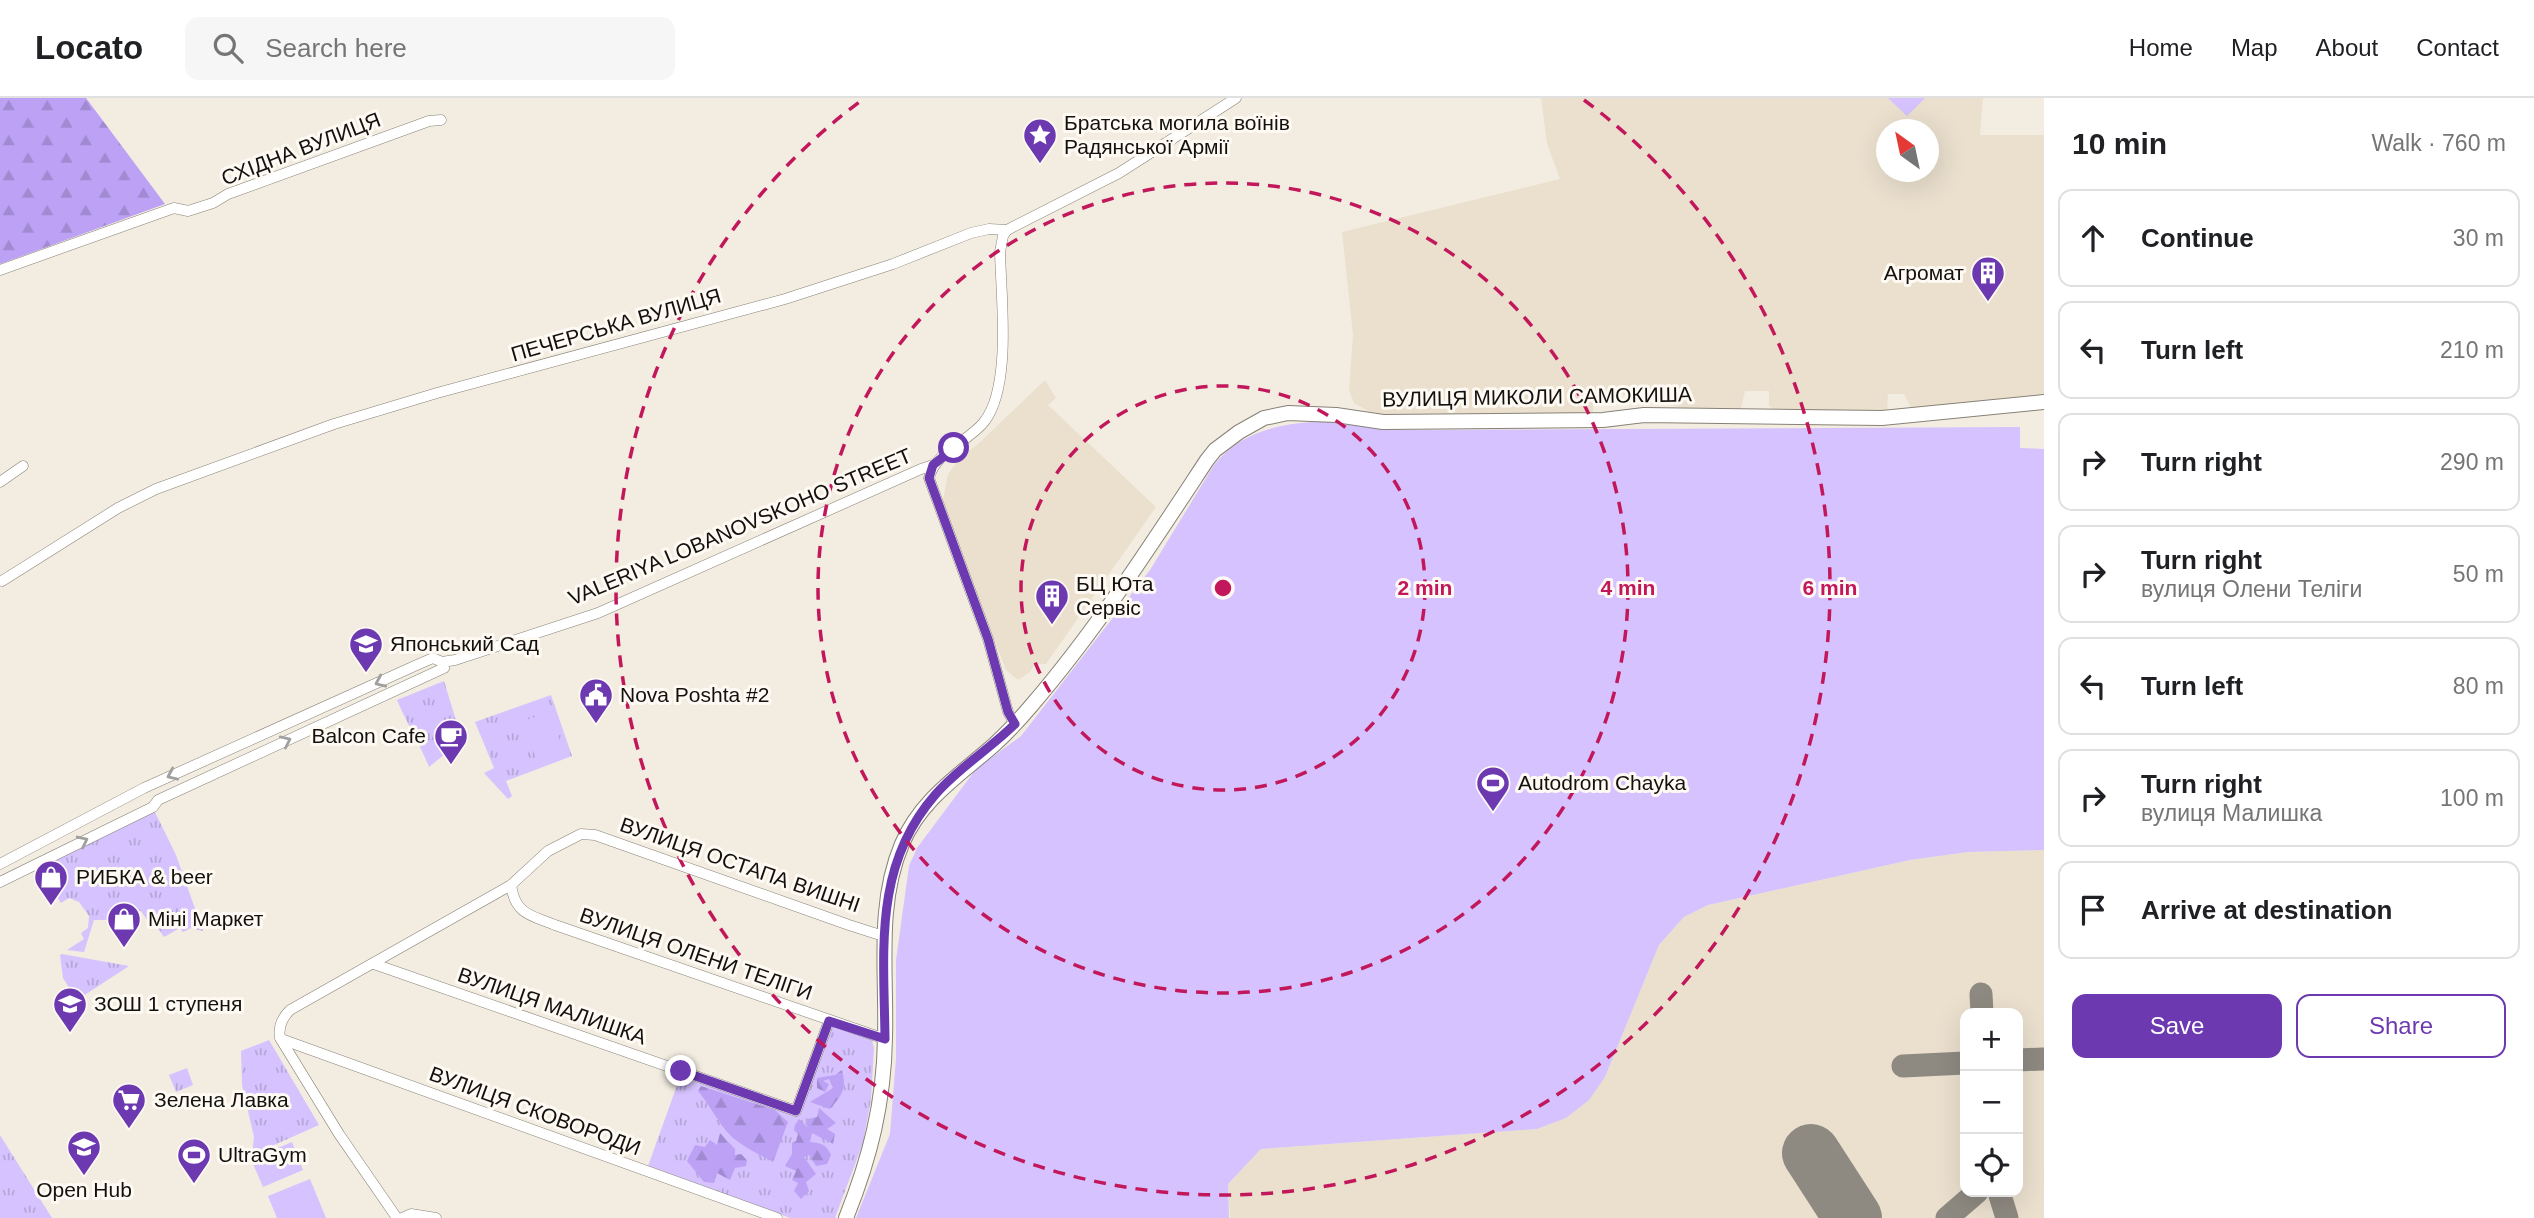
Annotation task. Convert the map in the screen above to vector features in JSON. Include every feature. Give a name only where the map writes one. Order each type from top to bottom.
[{"type":"street","name":"ПЕЧЕРСЬКА ВУЛИЦЯ","points":[[2,581],[141,496],[220,464],[334,424],[437,393],[785,299],[892,264],[971,233],[989,229],[1007,230],[1119,173],[1236,98]]},
{"type":"street","name":"СХІДНА ВУЛИЦЯ","points":[[0,270],[174,208],[188,211],[214,204],[228,194],[429,121],[441,120]]},
{"type":"street","name":"VALERIYA LOBANOVSKOHO STREET","points":[[0,864],[156,783],[433,658],[442,662],[598,613],[921,468],[933,465],[978,429],[990,414],[998,396],[1001,359],[1000,253],[1007,230]]},
{"type":"street","name":"ВУЛИЦЯ МИКОЛИ САМОКИША","points":[[846,1218],[867,1163],[874,1132],[885,1039],[885,933],[892,873],[903,842],[936,793],[1015,724],[1097,624],[1207,460],[1227,440],[1264,418],[1288,413],[1383,422],[1603,420],[1644,415],[1882,418],[2044,402]]},
{"type":"street","name":"VALERIYA LOBANOVSKOHO STREET","points":[[933,465],[929,478],[934,494],[988,639],[1008,712],[1015,724]]},
{"type":"street","points":[[0,482],[23,466]]},
{"type":"street","name":"VALERIYA LOBANOVSKOHO STREET","points":[[0,882],[153,807],[158,800],[444,668],[442,662]]},
{"type":"street","name":"ВУЛИЦЯ ОСТАПА ВИШНІ","points":[[511,885],[548,851],[581,834],[595,835],[849,925],[877,934],[885,933]]},
{"type":"street","points":[[436,1218],[411,1214],[400,1218],[339,1134],[280,1038],[279,1031],[284,1016],[290,1010],[511,885]]},
{"type":"street","name":"ВУЛИЦЯ ОЛЕНИ ТЕЛІГИ","points":[[511,885],[515,904],[527,914],[885,1039]]},
{"type":"street","name":"ВУЛИЦЯ МАЛИШКА","points":[[374,964],[796,1111],[829,1021]]},
{"type":"street","name":"ВУЛИЦЯ СКОВОРОДИ","points":[[280,1038],[777,1218]]},
{"type":"shaded area","points":[[1541,98],[1983,98],[1980,135],[2044,135],[2044,395],[2023,400],[1912,410],[1904,394],[1888,394],[1887,411],[1778,411],[1769,406],[1769,391],[1745,391],[1741,409],[1684,408],[1622,394],[1621,389],[1609,386],[1608,393],[1593,393],[1593,415],[1383,415],[1354,403],[1349,390],[1353,335],[1342,232],[1560,179],[1547,144]]},
{"type":"shaded area","points":[[1045,380],[1056,398],[1048,405],[1156,507],[1046,664],[1035,664],[1030,672],[1018,680],[1006,670],[942,505],[948,474],[961,457]]},
{"type":"shaded area","points":[[2044,850],[2044,1218],[1230,1218],[1228,1184],[1261,1149],[1537,1129],[1566,1118],[1605,1077],[1659,945],[1684,917],[1708,905],[1910,860],[1968,852]]},
{"type":"green space","points":[[0,98],[86,98],[165,204],[0,264]]},
{"type":"green space","points":[[1888,98],[1925,98],[1907,116]]},
{"type":"green space","name":"Autodrom Chayka","points":[[1328,421],[1404,430],[2020,427],[2020,448],[2044,449],[2044,850],[1968,852],[1910,860],[1708,905],[1684,917],[1659,945],[1605,1077],[1589,1100],[1566,1118],[1537,1129],[1261,1149],[1228,1184],[1229,1218],[856,1218],[890,1134],[896,1058],[896,960],[909,866],[917,848],[976,769],[1021,736],[1150,570],[1214,465],[1225,453],[1238,443],[1265,430]]},
{"type":"green space","points":[[444,681],[462,740],[429,767],[397,700]]},
{"type":"green space","points":[[551,695],[572,756],[506,781],[512,796],[508,799],[484,773],[494,768],[475,722]]},
{"type":"green space","points":[[550,712],[563,750],[536,759],[523,721]]},
{"type":"green space","points":[[154,810],[176,855],[203,931],[191,928],[183,932],[180,928],[164,937],[151,918],[147,920],[141,911],[130,911],[116,920],[94,920],[84,952],[67,950],[84,939],[81,933],[88,928],[89,916],[79,902],[69,898],[61,903],[38,867]]},
{"type":"green space","points":[[60,955],[129,966],[77,1000],[63,978]]},
{"type":"green space","points":[[835,1025],[865,1035],[872,1040],[874,1048],[871,1099],[863,1143],[835,1218],[790,1218],[648,1166],[680,1077],[798,1115],[829,1029]]},
{"type":"green space","points":[[269,1040],[319,1125],[252,1155],[254,1137],[242,1085],[241,1051]]},
{"type":"green space","points":[[187,1068],[193,1085],[176,1092],[169,1075]]},
{"type":"green space","points":[[842,1070],[842,1091],[830,1109],[810,1102],[833,1088],[829,1079],[823,1081],[829,1084],[825,1092],[817,1088],[817,1078],[835,1075]]},
{"type":"green space","points":[[701,1086],[775,1110],[788,1122],[773,1162],[731,1136],[698,1091]]},
{"type":"green space","points":[[819,1108],[836,1123],[827,1129],[835,1134],[833,1144],[812,1133],[810,1142],[823,1145],[831,1155],[827,1164],[816,1166],[809,1155],[804,1157],[816,1174],[806,1182],[809,1191],[801,1199],[794,1191],[798,1183],[792,1180],[796,1171],[785,1166],[792,1154],[792,1143],[796,1141],[798,1134],[794,1130],[795,1125],[799,1119],[807,1127],[808,1119],[817,1117]]},
{"type":"green space","points":[[720,1133],[735,1149],[735,1155],[741,1154],[747,1160],[746,1166],[735,1168],[730,1180],[717,1173],[714,1183],[704,1182],[687,1161],[695,1145],[705,1147],[710,1140],[717,1145]]},
{"type":"green space","points":[[0,1135],[52,1218],[0,1218]]},
{"type":"green space","points":[[292,1142],[303,1170],[263,1187],[251,1159]]},
{"type":"green space","points":[[310,1179],[326,1218],[277,1218],[268,1196]]},
{"type":"taxiway","points":[[1981,994],[1982,1008]]},
{"type":"taxiway","points":[[2023,1060],[2043,1059]]},
{"type":"taxiway","points":[[1903,1066],[1960,1063]]},
{"type":"taxiway","points":[[1947,1218],[1971,1197]]},
{"type":"taxiway","points":[[2001,1197],[2007,1218]]},
{"type":"runway","points":[[1811,1153],[1853,1218]]},
{"type":"place","name":"Братська могила воїнів Радянської Армії","points":[[1040,165]]},
{"type":"place","name":"Агромат","points":[[1988,303]]},
{"type":"place","name":"БЦ Юта Сервіс","points":[[1052,626]]},
{"type":"place","name":"Японський Сад","points":[[366,674]]},
{"type":"place","name":"Nova Poshta #2","points":[[596,725]]},
{"type":"place","name":"Balcon Cafe","points":[[451,766]]},
{"type":"place","name":"Autodrom Chayka","points":[[1493,813]]},
{"type":"place","name":"РИБКА & beer","points":[[51,907]]},
{"type":"place","name":"Міні Маркет","points":[[124,949]]},
{"type":"place","name":"ЗОШ 1 ступеня","points":[[70,1034]]},
{"type":"place","name":"Зелена Лавка","points":[[129,1130]]},
{"type":"place","name":"Open Hub","points":[[84,1177]]},
{"type":"place","name":"UltraGym","points":[[194,1185]]},
{"type":"route","points":[[681,1071],[796,1111],[829,1021],[885,1039],[885,933],[889,891],[897,856],[913,825],[936,793],[1015,724],[1008,712],[988,639],[929,478],[933,465],[954,448]]}]
